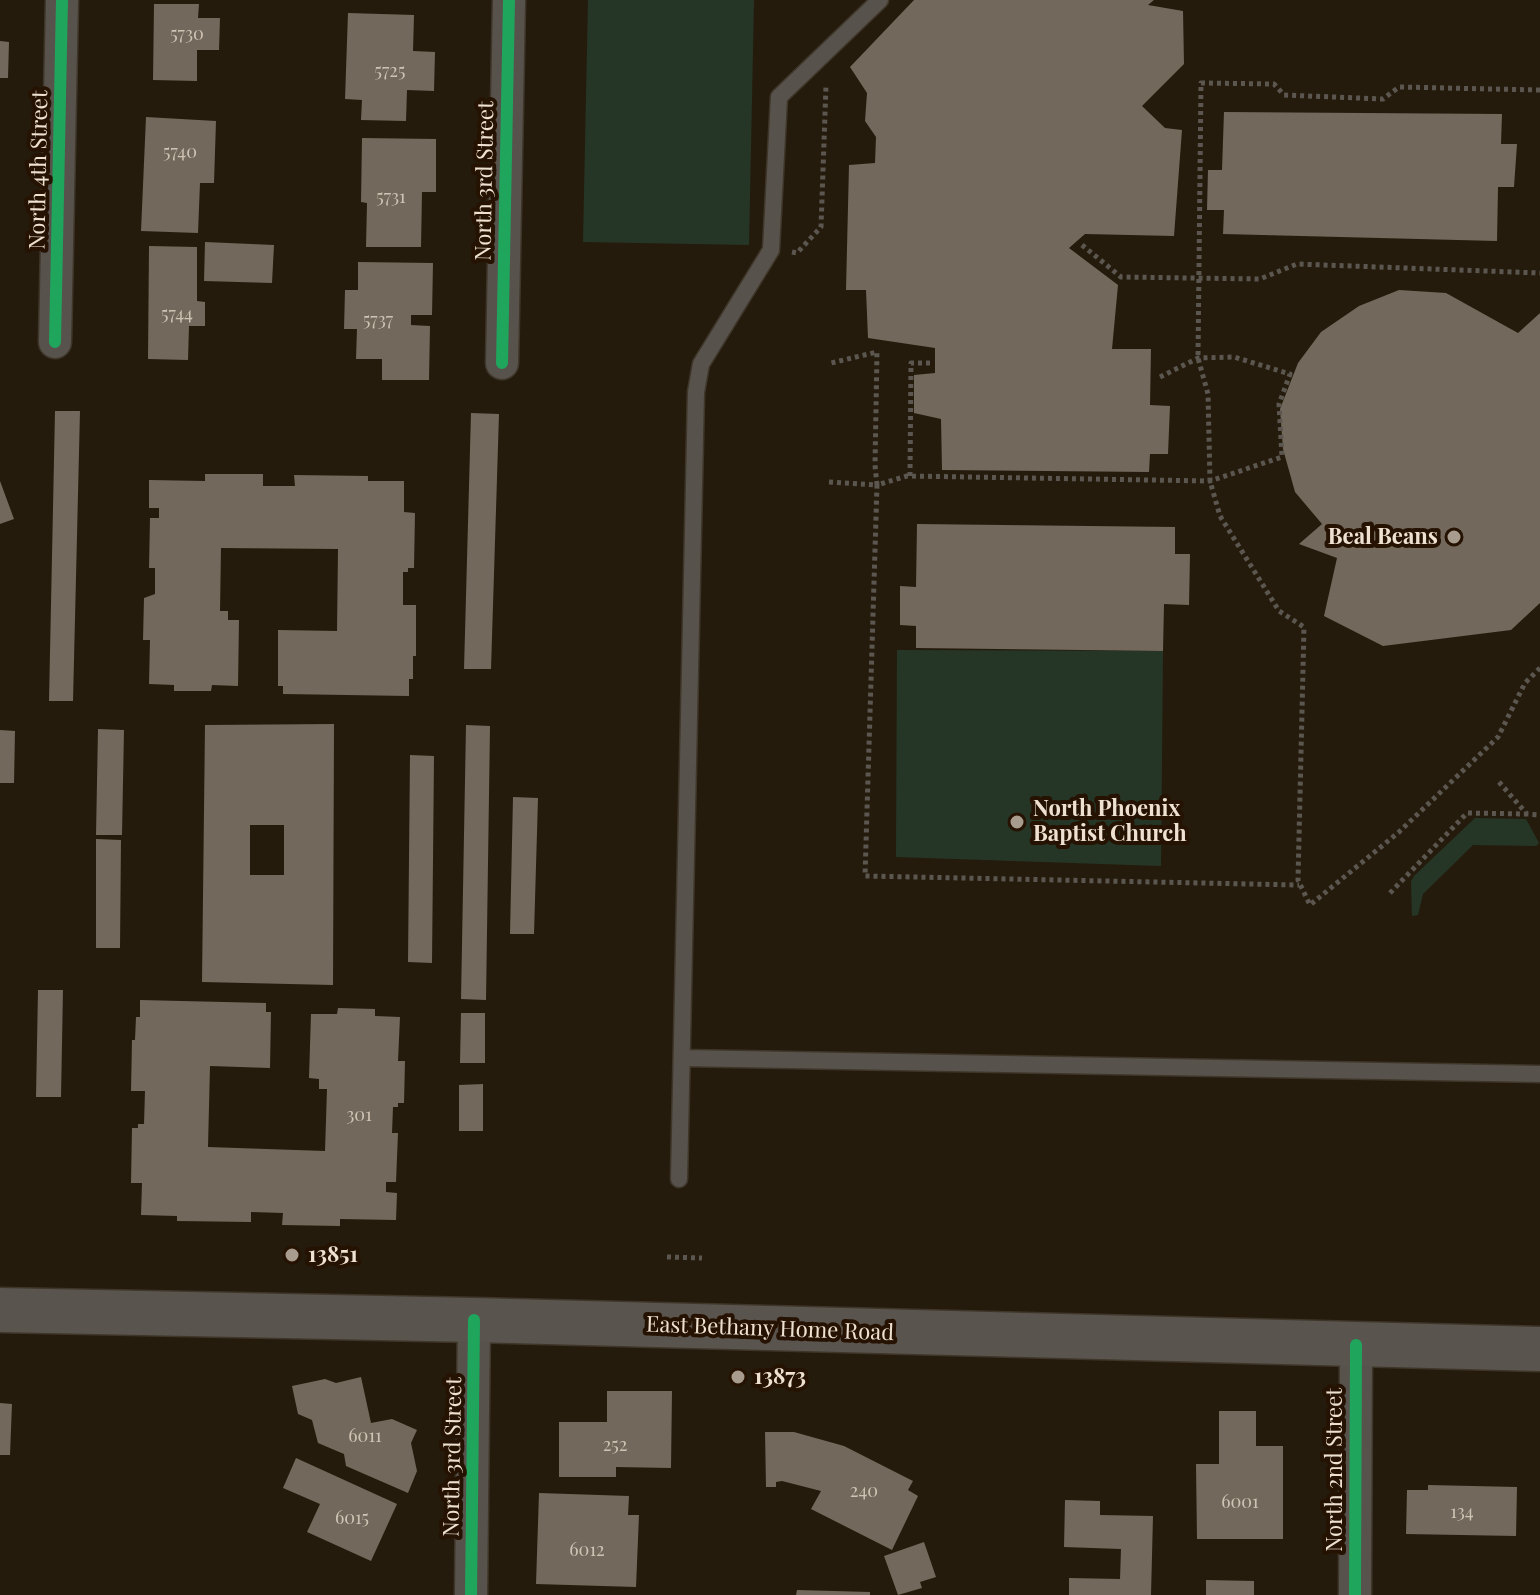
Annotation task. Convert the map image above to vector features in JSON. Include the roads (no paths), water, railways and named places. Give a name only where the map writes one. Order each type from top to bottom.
[{"type":"main road","name":"East Bethany Home Road","points":[[0,1310],[1540,1349]]},
{"type":"street","name":"North 4th Street","points":[[55,342],[62,0]]},
{"type":"street","name":"North 3rd Street","points":[[502,363],[509,0]]},
{"type":"street","name":"North 3rd Street","points":[[471,1595],[474,1320]]},
{"type":"street","name":"North 2nd Street","points":[[1355,1595],[1356,1345]]},
{"type":"lane","points":[[679,1179],[696,392],[701,364],[771,250],[779,97],[880,0]]},
{"type":"lane","points":[[683,1058],[1540,1074]]},
{"type":"place","name":"Beal Beans","points":[[1454,537]]},
{"type":"place","name":"North Phoenix Baptist Church","points":[[1017,822]]},
{"type":"place","name":"13851","points":[[292,1255]]},
{"type":"place","name":"13873","points":[[738,1377]]}]
